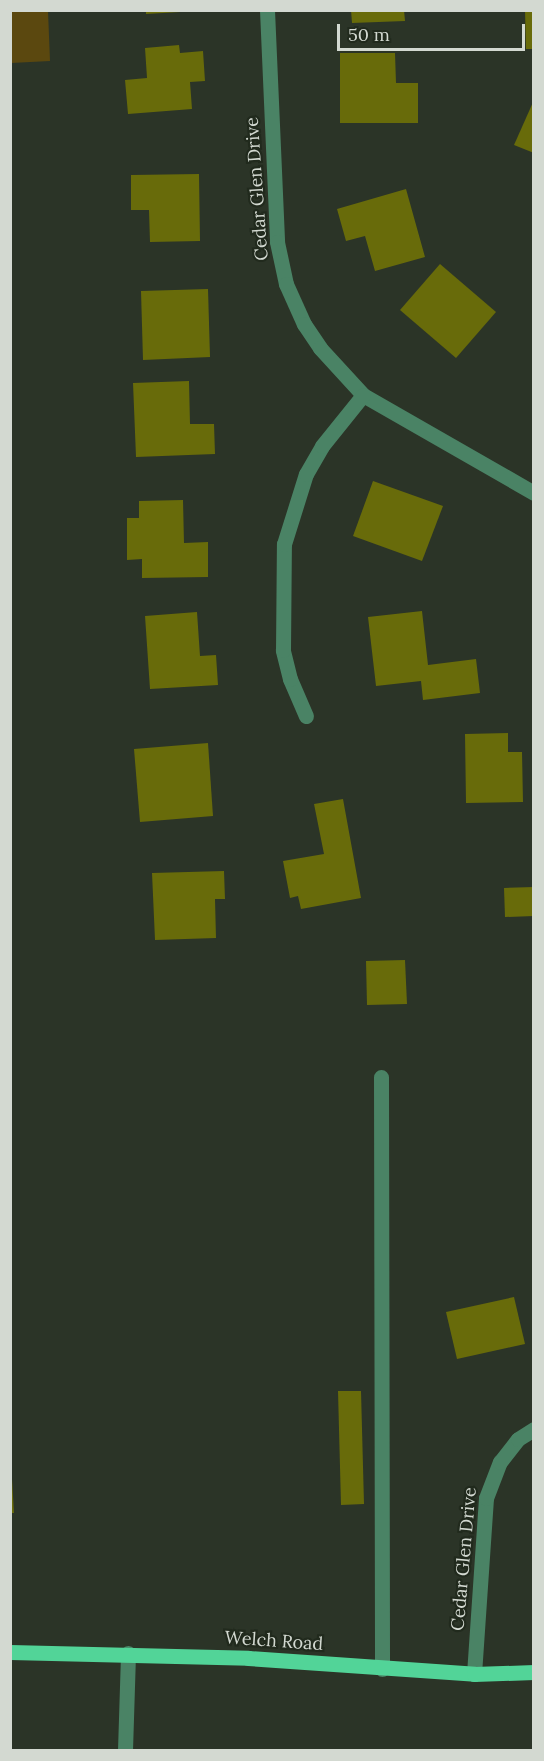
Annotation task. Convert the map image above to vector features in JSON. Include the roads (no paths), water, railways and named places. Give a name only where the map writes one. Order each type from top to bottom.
[{"type":"main road","name":"Welch Road","points":[[10,1652],[128,1653],[248,1658],[474,1674],[534,1672]]},
{"type":"street","name":"Cedar Glen Drive","points":[[267,10],[279,256],[304,324],[320,348],[363,394],[534,493]]},
{"type":"street","points":[[306,716],[290,679],[283,650],[284,544],[306,474],[328,437],[363,394]]},
{"type":"street","points":[[381,1077],[381,1669]]},
{"type":"street","name":"Cedar Glen Drive","points":[[474,1674],[486,1498],[500,1462],[518,1439],[534,1429]]},
{"type":"street","points":[[125,1750],[128,1653]]}]
